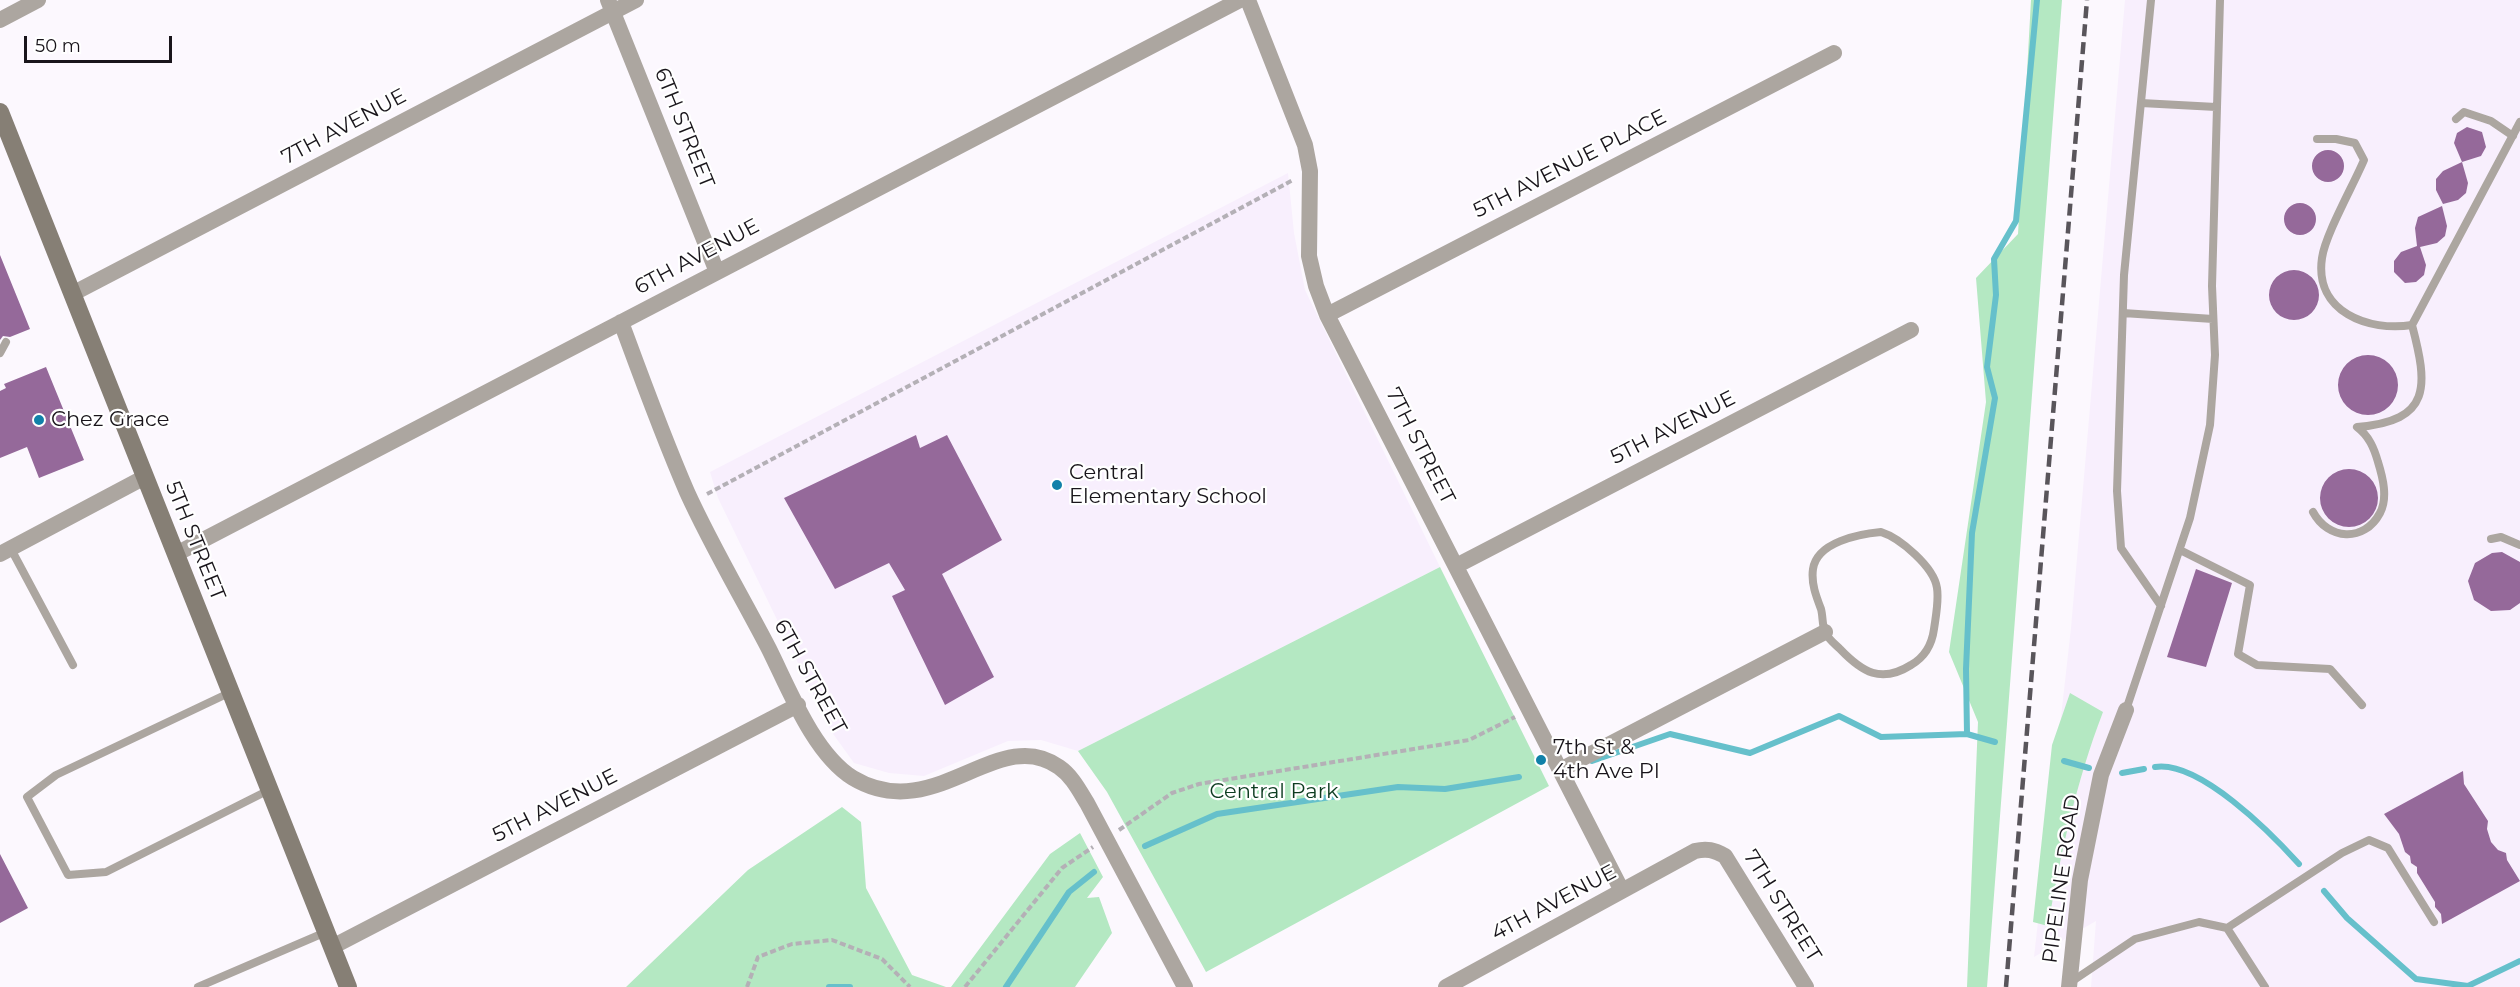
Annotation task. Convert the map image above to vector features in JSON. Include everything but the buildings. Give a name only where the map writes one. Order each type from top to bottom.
[{"type":"street","points":[[0,20],[38,0]]},
{"type":"street","name":"7TH AVENUE","points":[[72,294],[611,6],[636,0]]},
{"type":"street","name":"6TH AVENUE","points":[[176,554],[1239,0]]},
{"type":"street","name":"7TH STREET","points":[[1248,0],[1305,145],[1310,171],[1309,256],[1316,286],[1328,315],[1622,891]]},
{"type":"street","name":"6TH STREET","points":[[611,6],[717,272]]},
{"type":"street","name":"5TH AVENUE PLACE","points":[[1328,315],[1834,53]]},
{"type":"street","name":"5TH STREET","points":[[0,112],[348,987]]},
{"type":"street","name":"6TH STREET","points":[[621,322],[692,501],[798,705],[820,744],[834,763],[852,777],[889,791],[912,792],[932,788],[1012,756],[1030,756],[1048,760],[1061,768],[1073,781],[1106,839],[1185,987]]},
{"type":"street","name":"5TH AVENUE","points":[[1456,566],[1911,330]]},
{"type":"street","points":[[4,550],[145,477]]},
{"type":"street","points":[[1560,770],[1825,632]]},
{"type":"street","name":"5TH AVENUE","points":[[329,939],[798,705]]},
{"type":"street","name":"PIPELINE ROAD","points":[[2069,985],[2080,880],[2101,774],[2126,710]]},
{"type":"street","name":"7TH STREET","points":[[1683,858],[1705,849],[1714,850],[1725,856],[1806,987]]},
{"type":"street","name":"4TH AVENUE","points":[[1446,987],[1683,858]]},
{"type":"lane","points":[[2151,0],[2123,313],[2117,491],[2121,548],[2161,606]]},
{"type":"lane","points":[[2126,710],[2190,518],[2210,426],[2215,355],[2213,319],[2216,106],[2220,0]]},
{"type":"lane","points":[[2141,103],[2216,106]]},
{"type":"lane","points":[[2456,118],[2464,112],[2491,121],[2513,136]]},
{"type":"lane","points":[[2313,512],[2328,530],[2339,535],[2355,534],[2361,531],[2380,512],[2385,489],[2379,466],[2365,433],[2357,427],[2389,423],[2414,406],[2421,392],[2421,375],[2412,325],[2520,122]]},
{"type":"lane","points":[[2317,139],[2336,139],[2355,143],[2364,160],[2322,257],[2324,283],[2340,310],[2366,324],[2394,328],[2412,325]]},
{"type":"lane","points":[[2123,313],[2213,319]]},
{"type":"lane","points":[[0,353],[6,342]]},
{"type":"lane","points":[[1881,532],[1896,537],[1919,560],[1937,585],[1938,601],[1932,643],[1918,661],[1889,676],[1873,674],[1859,666],[1825,632],[1813,585],[1813,567],[1822,554],[1837,543],[1861,534],[1881,532]]},
{"type":"lane","points":[[2491,539],[2501,537],[2520,545]]},
{"type":"lane","points":[[4,550],[73,665]]},
{"type":"lane","points":[[2180,550],[2250,585],[2238,654],[2257,665],[2330,669],[2362,705]]},
{"type":"lane","points":[[231,692],[56,775],[27,797],[68,875],[106,872],[270,790]]},
{"type":"lane","points":[[2227,928],[2342,853],[2369,840],[2388,849],[2434,922]]},
{"type":"lane","points":[[2069,985],[2135,939],[2199,922],[2227,928],[2265,987]]},
{"type":"lane","points":[[198,987],[329,939]]},
{"type":"path","points":[[692,501],[1310,171]]},
{"type":"path","points":[[965,987],[1062,867],[1172,793],[1198,784],[1469,740],[1530,710]]},
{"type":"path","points":[[747,987],[758,957],[792,944],[832,940],[882,959],[910,987]]},
{"type":"shaded area","points":[[2125,0],[2520,0],[2520,987],[2091,987],[2096,921],[2034,957],[2071,628]]},
{"type":"shaded area","name":"Central Elementary School","points":[[1288,173],[1294,233],[1305,290],[1440,567],[1078,751],[1041,740],[1008,741],[924,776],[889,773],[854,763],[831,731],[718,498],[710,472]]},
{"type":"green space","points":[[2031,0],[2062,0],[1987,987],[1967,987],[1978,722],[1949,652],[1986,402],[1976,278],[2018,234]]},
{"type":"green space","name":"Central Park","points":[[1440,567],[1549,786],[1206,972],[1107,792],[1078,751]]},
{"type":"green space","points":[[2070,693],[2103,712],[2093,738],[2070,818],[2048,926],[2033,922],[2052,745]]},
{"type":"green space","points":[[842,807],[861,822],[866,888],[912,975],[946,987],[626,987],[748,870]]},
{"type":"green space","points":[[1080,833],[1103,877],[1087,898],[1099,897],[1112,933],[1075,987],[951,987],[1050,854]]},
{"type":"waterway","points":[[1967,734],[1966,669],[1972,533],[1995,398],[1987,367],[1996,295],[1994,259],[2016,221],[2037,0]]},
{"type":"waterway","points":[[1592,761],[1670,734],[1750,753],[1839,716],[1881,737],[1967,734],[1995,742]]},
{"type":"waterway","points":[[2064,761],[2089,768]]},
{"type":"waterway","points":[[2155,767],[2173,768],[2213,786],[2253,818],[2299,864]]},
{"type":"waterway","points":[[2122,773],[2144,769]]},
{"type":"waterway","points":[[1145,846],[1217,814],[1398,787],[1445,789],[1519,777]]},
{"type":"waterway","points":[[1006,987],[1069,892],[1094,872]]},
{"type":"waterway","points":[[2324,891],[2347,918],[2416,979],[2468,986],[2520,961]]},
{"type":"waterway","points":[[829,987],[850,987]]},
{"type":"railway","points":[[2006,987],[2087,0]]},
{"type":"place","name":"Chez Grace","points":[[39,420]]},
{"type":"place","name":"Central Elementary School","points":[[1057,485]]},
{"type":"place","name":"7th St & 4th Ave Pl","points":[[1541,760]]}]
